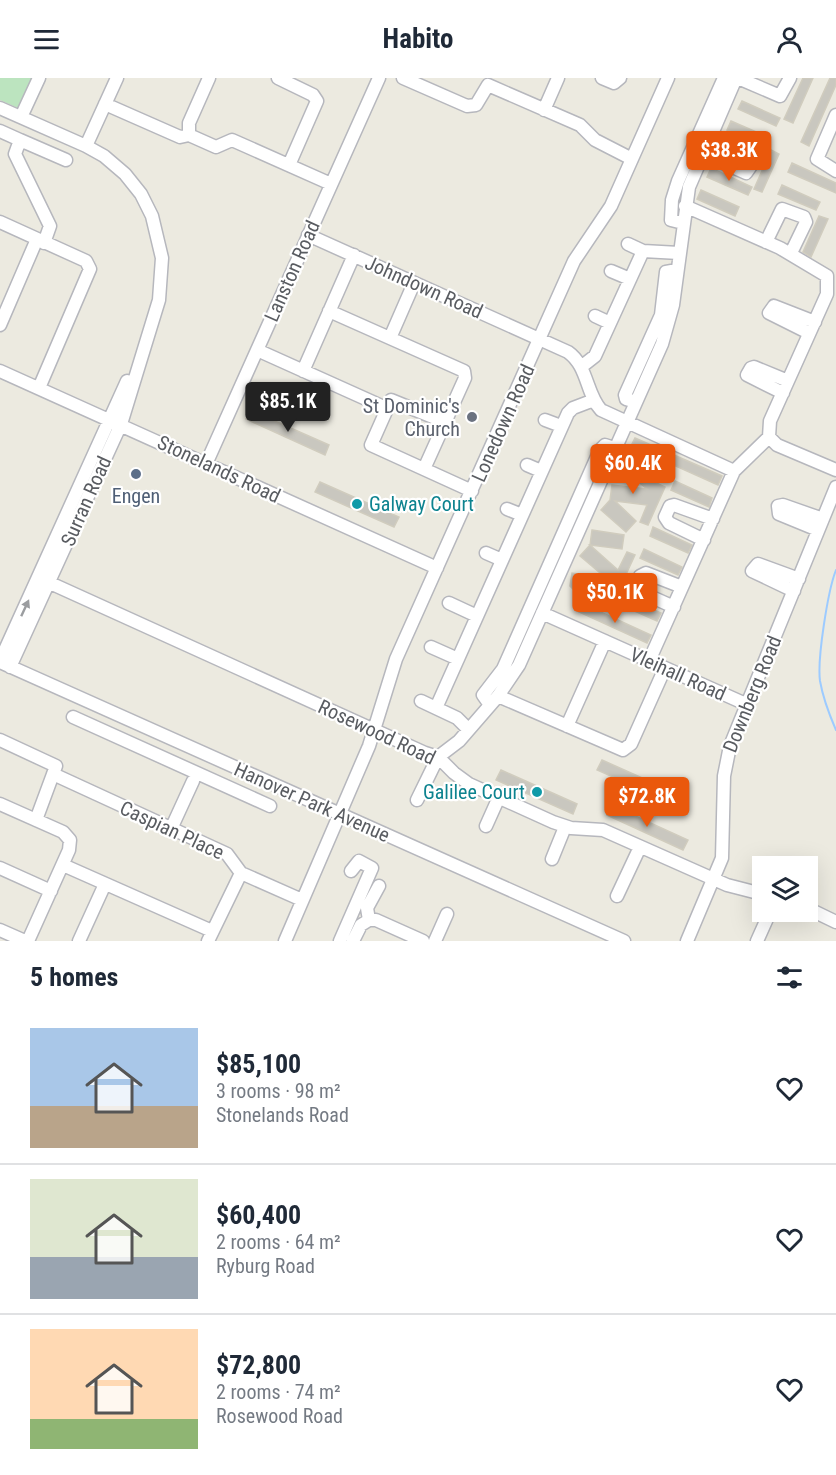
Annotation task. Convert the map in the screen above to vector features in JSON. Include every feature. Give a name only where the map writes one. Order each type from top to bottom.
[{"type":"street","points":[[21,117],[39,78]]},
{"type":"street","points":[[86,146],[117,78]]},
{"type":"street","points":[[189,135],[189,123],[208,81],[194,78]]},
{"type":"street","points":[[278,78],[313,95],[317,100],[289,165]]},
{"type":"street","name":"Lanston Road","points":[[206,464],[379,78]]},
{"type":"street","points":[[403,78],[467,106],[476,105],[490,82],[544,110],[580,125],[595,140],[632,159]]},
{"type":"street","points":[[544,110],[558,78]]},
{"type":"street","points":[[602,78],[612,82],[620,78]]},
{"type":"street","name":"Lonedown Road","points":[[285,941],[341,815],[374,730],[396,659],[574,261],[610,206],[668,78]]},
{"type":"street","points":[[683,222],[671,220],[673,196],[724,78]]},
{"type":"street","points":[[417,800],[438,757],[452,748],[494,700],[519,665],[636,402],[670,321],[688,187],[737,78],[780,96],[790,78]]},
{"type":"street","points":[[105,104],[180,137],[189,135],[216,147],[232,140],[331,184]]},
{"type":"street","name":"Surran Road","points":[[0,108],[86,146],[104,156],[125,174],[141,194],[152,216],[160,243],[162,272],[159,300],[115,422],[4,663]]},
{"type":"street","points":[[836,115],[817,158],[820,164],[836,171]]},
{"type":"street","points":[[0,131],[66,160]]},
{"type":"street","points":[[703,154],[745,173],[749,172],[754,160],[750,153],[711,135]]},
{"type":"street","points":[[0,325],[50,226],[15,154],[20,140]]},
{"type":"street","points":[[685,206],[791,254],[794,258],[825,273],[828,277],[827,294],[768,426],[769,437],[777,445],[836,470]]},
{"type":"street","points":[[766,242],[782,209],[804,217],[807,222],[791,254]]},
{"type":"street","points":[[0,222],[86,261],[90,269],[39,388]]},
{"type":"street","name":"Johndown Road","points":[[308,235],[568,352],[581,367]]},
{"type":"street","points":[[628,244],[643,250],[679,253]]},
{"type":"street","points":[[643,250],[594,358],[581,367],[594,400],[602,410],[734,471]]},
{"type":"street","points":[[303,371],[354,255]]},
{"type":"street","points":[[611,271],[630,279]]},
{"type":"street","points":[[390,338],[414,283]]},
{"type":"street","points":[[329,311],[464,371],[465,378],[424,469]]},
{"type":"street","points":[[595,316],[610,323]]},
{"type":"street","points":[[256,350],[386,408]]},
{"type":"street","name":"Stonelands Road","points":[[0,371],[437,568]]},
{"type":"street","points":[[445,422],[393,400],[386,408],[371,440],[372,447],[472,491]]},
{"type":"street","points":[[436,708],[561,426],[573,408],[594,400]]},
{"type":"street","points":[[545,420],[561,426]]},
{"type":"street","points":[[649,661],[734,471],[769,437]]},
{"type":"street","points":[[614,448],[605,445],[600,450],[502,669],[483,695],[567,726],[619,749],[628,748],[636,736],[665,668]]},
{"type":"street","points":[[527,465],[542,471]]},
{"type":"street","name":"Downberg Road","points":[[687,941],[722,858],[725,762],[836,487]]},
{"type":"street","points":[[704,540],[669,523],[665,517],[670,506],[674,505],[713,519]]},
{"type":"street","points":[[507,509],[522,515]]},
{"type":"street","points":[[486,553],[502,560]]},
{"type":"street","points":[[674,607],[636,590],[640,576],[646,573],[682,587]]},
{"type":"street","name":"Rosewood Road","points":[[44,580],[438,757],[463,780],[499,797],[565,826],[599,829],[727,885],[752,891]]},
{"type":"street","points":[[449,603],[477,616]]},
{"type":"street","name":"Vleihall Road","points":[[542,613],[748,705]]},
{"type":"street","points":[[567,726],[604,641]]},
{"type":"street","points":[[431,647],[458,659]]},
{"type":"street","name":"Hanover Park Avenue","points":[[4,663],[624,941]]},
{"type":"street","points":[[421,701],[457,718],[468,729]]},
{"type":"street","points":[[73,717],[270,806]]},
{"type":"street","points":[[0,740],[54,764],[56,768],[36,820]]},
{"type":"street","points":[[226,786],[235,767]]},
{"type":"street","name":"Caspian Place","points":[[53,774],[227,854],[241,873],[210,936],[63,865]]},
{"type":"street","points":[[171,829],[193,781]]},
{"type":"street","points":[[486,826],[499,797]]},
{"type":"street","points":[[0,804],[69,838],[70,846],[27,941],[0,930]]},
{"type":"street","points":[[552,859],[565,826]]},
{"type":"street","points":[[617,896],[640,847]]},
{"type":"street","points":[[351,871],[359,861],[372,868],[352,934]]},
{"type":"street","points":[[0,868],[51,891]]},
{"type":"street","points":[[241,873],[302,900]]},
{"type":"street","points":[[79,941],[105,884]]},
{"type":"street","points":[[369,920],[367,908],[379,886]]},
{"type":"street","points":[[818,913],[836,922]]},
{"type":"street","points":[[435,941],[447,914]]},
{"type":"street","points":[[340,941],[369,920],[376,920],[423,941]]},
{"type":"street","points":[[757,941],[766,922]]},
{"type":"green space","points":[[0,78],[32,78],[18,108],[0,100]]},
{"type":"building","points":[[803,78],[813,78],[793,123],[784,119]]},
{"type":"building","points":[[830,78],[836,78],[836,85],[809,146],[801,142]]},
{"type":"building","points":[[742,101],[780,118],[776,126],[738,109]]},
{"type":"building","points":[[731,121],[770,138],[765,147],[727,130]]},
{"type":"building","points":[[771,150],[779,154],[762,192],[754,189]]},
{"type":"building","points":[[792,163],[836,183],[836,193],[788,172]]},
{"type":"building","points":[[711,168],[752,187],[748,195],[707,177]]},
{"type":"building","points":[[782,185],[820,202],[816,210],[778,194]]},
{"type":"building","points":[[701,190],[739,207],[735,216],[697,199]]},
{"type":"building","points":[[819,216],[828,219],[811,257],[803,252]]},
{"type":"building","points":[[250,410],[329,445],[325,455],[246,419]]},
{"type":"building","points":[[635,438],[722,476],[718,485],[631,446]]},
{"type":"building","points":[[625,451],[650,472],[648,479],[665,487],[648,525],[640,522],[647,505],[615,501],[636,521],[626,532],[601,510],[610,500],[612,485],[647,489],[617,464]]},
{"type":"building","points":[[675,481],[712,498],[709,507],[671,490]]},
{"type":"building","name":"Galway Court","points":[[320,482],[399,517],[394,527],[315,492]]},
{"type":"building","points":[[653,527],[692,545],[688,553],[650,536]]},
{"type":"building","points":[[592,530],[624,535],[622,549],[590,545]]},
{"type":"building","points":[[590,545],[618,570],[627,552],[635,555],[617,594],[600,587],[595,593],[573,589],[570,586],[572,573],[606,578],[580,556]]},
{"type":"building","points":[[644,549],[682,567],[678,575],[640,558]]},
{"type":"building","points":[[623,595],[661,613],[657,621],[619,604]]},
{"type":"building","points":[[583,604],[651,635],[647,643],[579,612]]},
{"type":"building","points":[[602,760],[678,794],[674,804],[597,770]]},
{"type":"building","name":"Galilee Court","points":[[501,770],[577,804],[573,814],[496,780]]},
{"type":"building","points":[[611,805],[688,840],[683,850],[607,815]]},
{"type":"waterway","points":[[836,570],[824,625],[819,671],[823,694],[836,730]]},
{"type":"place","name":"St Dominic's Church","points":[[472,417]]},
{"type":"place","name":"Engen","points":[[136,474]]},
{"type":"place","name":"Galway Court","points":[[357,504]]},
{"type":"place","name":"Galilee Court","points":[[537,792]]}]
